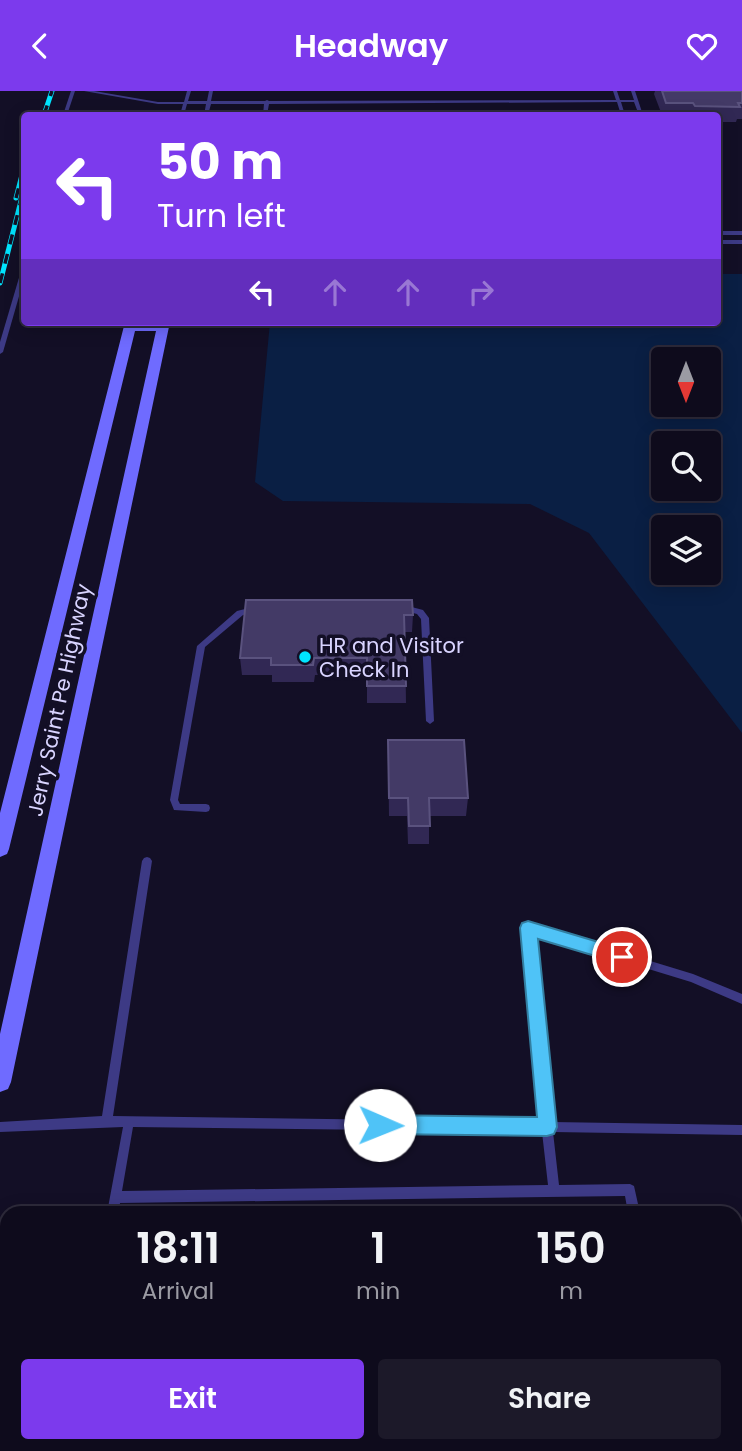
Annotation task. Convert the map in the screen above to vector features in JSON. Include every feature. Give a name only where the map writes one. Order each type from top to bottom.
[{"type":"main road","name":"Jerry Saint Pe Highway","points":[[0,849],[130,326]]},
{"type":"main road","name":"Jerry Saint Pe Highway","points":[[0,1082],[164,326]]},
{"type":"lane","points":[[66,112],[73,91]]},
{"type":"lane","points":[[86,91],[140,102],[636,101]]},
{"type":"lane","points":[[183,112],[188,91]]},
{"type":"lane","points":[[207,112],[211,91]]},
{"type":"lane","points":[[615,91],[622,112]]},
{"type":"lane","points":[[633,91],[640,112]]},
{"type":"lane","points":[[265,112],[267,101]]},
{"type":"lane","points":[[721,233],[742,233]]},
{"type":"lane","points":[[721,242],[742,242]]},
{"type":"lane","points":[[0,352],[21,281]]},
{"type":"lane","points":[[397,608],[411,608],[425,618],[430,721]]},
{"type":"lane","points":[[206,808],[177,807],[174,800],[201,646],[240,613],[262,609]]},
{"type":"lane","points":[[107,1121],[147,861]]},
{"type":"lane","points":[[554,1190],[528,928],[693,978],[742,999]]},
{"type":"lane","points":[[114,1206],[129,1121]]},
{"type":"lane","points":[[0,1127],[129,1121],[742,1130]]},
{"type":"lane","points":[[115,1197],[630,1190],[633,1206]]},
{"type":"water","points":[[721,274],[742,274],[742,733],[589,533],[530,504],[283,501],[255,482],[270,326],[721,326]]},
{"type":"building","points":[[662,91],[742,91],[742,103],[738,103],[740,107],[666,103]]},
{"type":"building","points":[[246,600],[412,600],[413,615],[404,615],[406,686],[367,686],[367,658],[314,658],[313,665],[271,665],[271,658],[240,658]]},
{"type":"building","points":[[388,740],[464,740],[468,798],[429,798],[430,826],[409,826],[408,798],[389,798]]},
{"type":"railway","points":[[45,112],[52,91]]},
{"type":"railway","points":[[16,198],[21,179]]},
{"type":"railway","points":[[0,283],[21,201]]},
{"type":"place","name":"HR and Visitor Check In","points":[[305,657]]},
{"type":"route","points":[[380,1125],[547,1127],[528,928],[622,957]]}]
